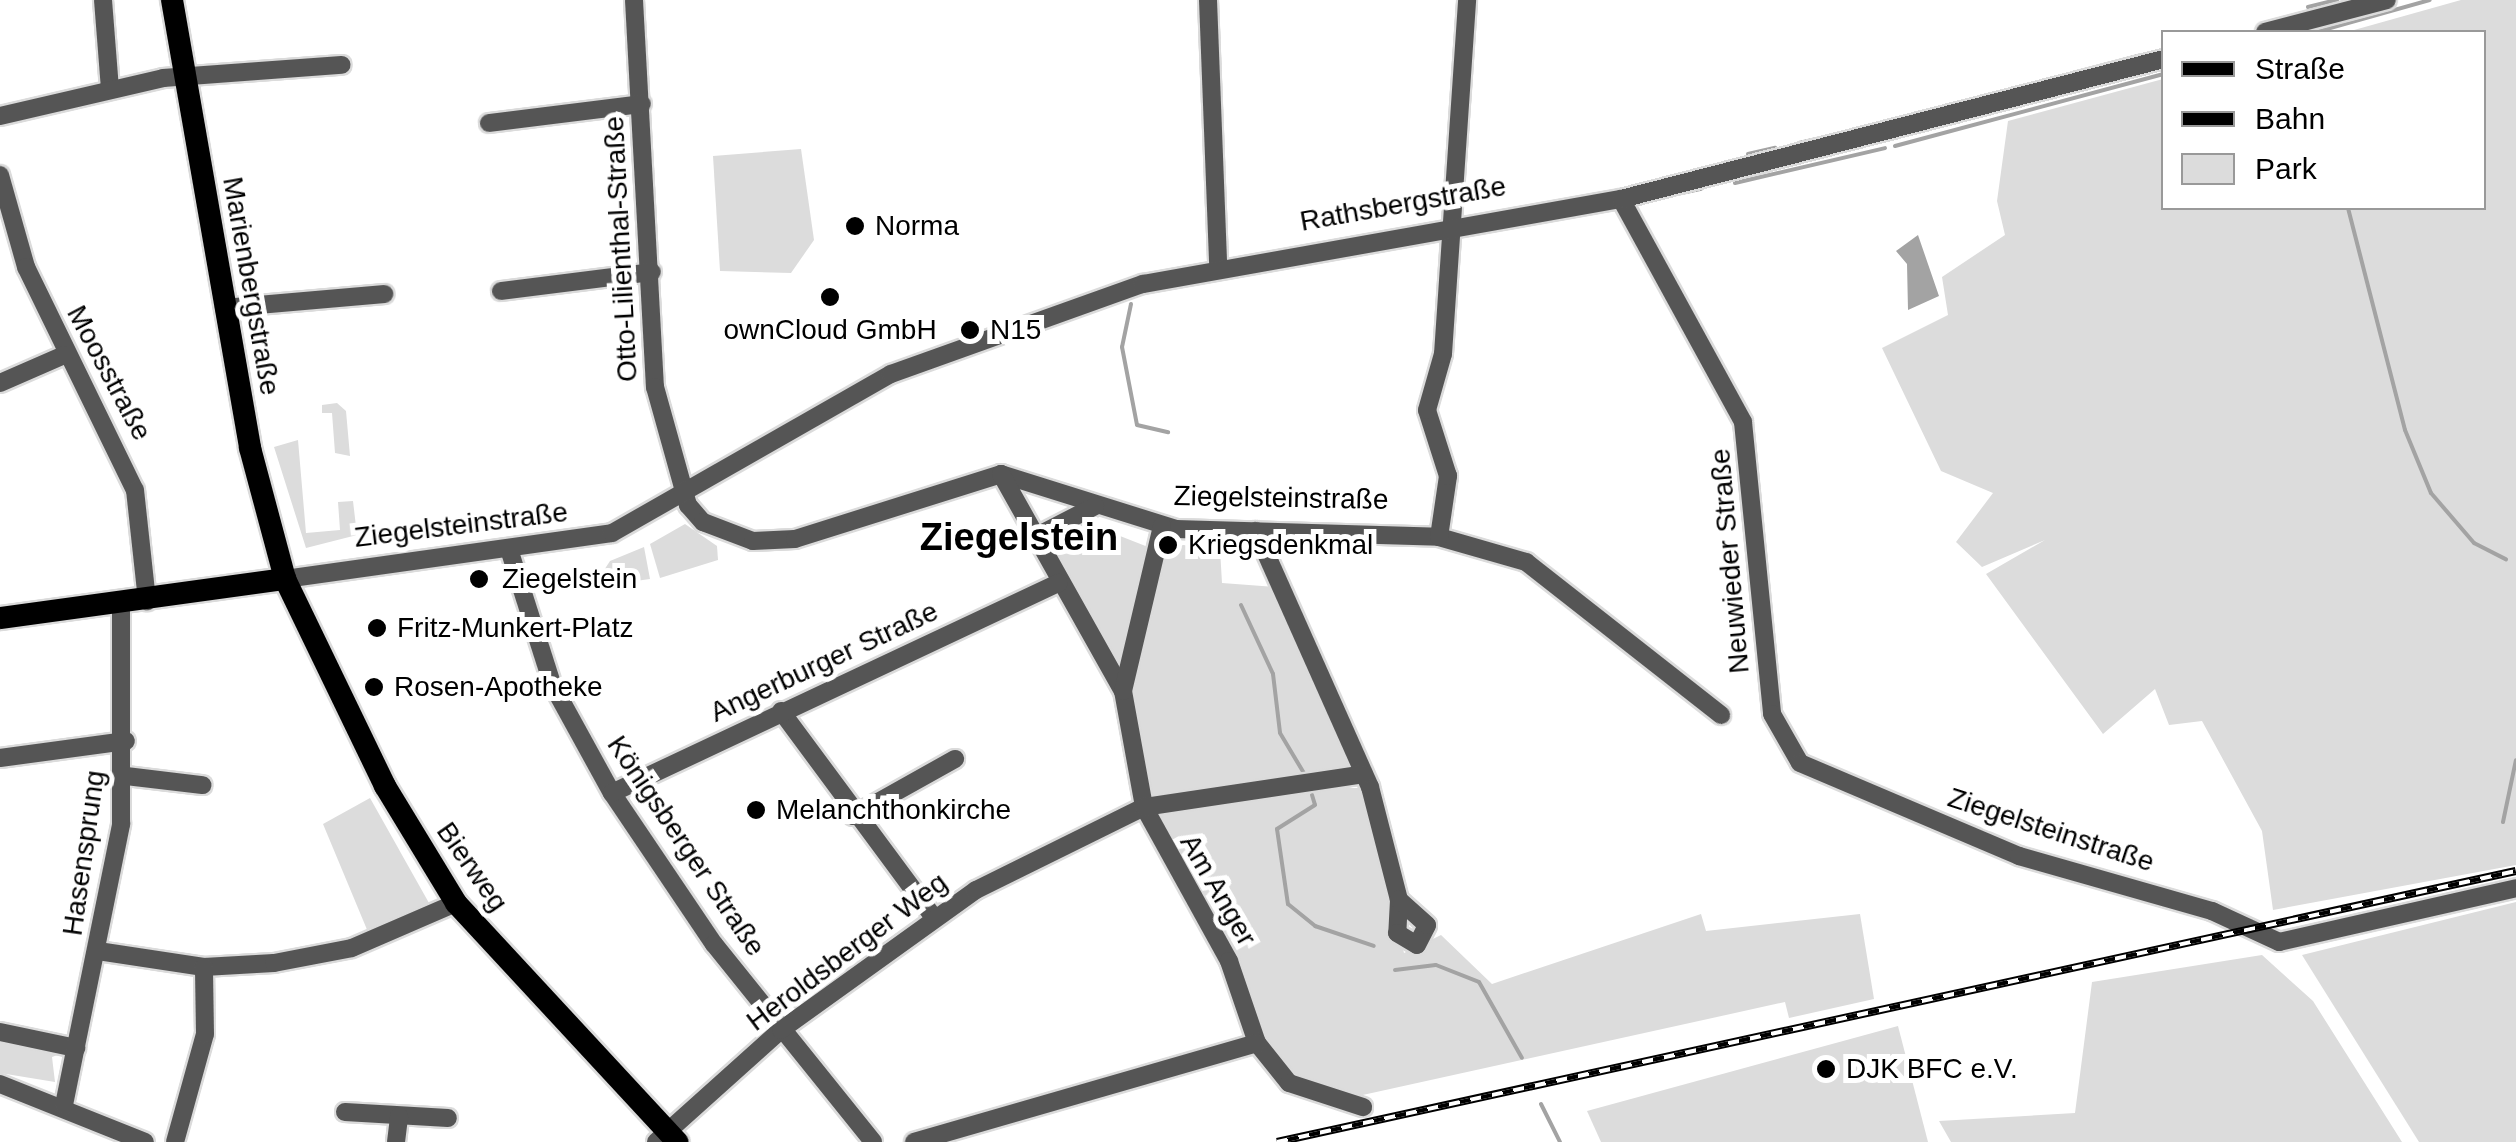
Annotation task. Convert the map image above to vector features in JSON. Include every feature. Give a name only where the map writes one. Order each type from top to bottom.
[{"type":"main road","name":"Marienbergstraße","points":[[172,0],[224,308],[285,579]]},
{"type":"main road","name":"Ziegelsteinstraße","points":[[0,618],[121,605],[285,579]]},
{"type":"main road","name":"Bierweg","points":[[285,579],[378,774],[456,902],[667,1139]]},
{"type":"street","points":[[103,0],[110,90]]},
{"type":"street","name":"Otto-Lilienthal-Straße","points":[[634,0],[652,272],[655,388],[683,492]]},
{"type":"street","points":[[1208,0],[1218,266]]},
{"type":"street","points":[[1439,537],[1448,476],[1426,422],[1443,354],[1467,0]]},
{"type":"street","points":[[2273,30],[2387,0]]},
{"type":"street","name":"Rathsbergstraße","points":[[683,492],[904,368],[1046,313],[1218,266],[1622,198],[2161,60]]},
{"type":"street","points":[[0,116],[185,76],[342,65]]},
{"type":"street","points":[[490,123],[642,104]]},
{"type":"street","name":"Moosstraße","points":[[1,184],[64,356],[134,490],[147,601]]},
{"type":"street","name":"Neuwieder Straße","points":[[1622,198],[1744,422],[1772,714],[1800,763]]},
{"type":"street","points":[[500,290],[652,272]]},
{"type":"street","points":[[224,308],[384,294]]},
{"type":"street","points":[[0,383],[64,356]]},
{"type":"street","points":[[683,492],[703,522],[766,542],[1001,474]]},
{"type":"street","name":"Ziegelsteinstraße","points":[[1001,474],[1162,526],[1439,537],[1500,551],[1548,576],[1722,715]]},
{"type":"street","name":"Am Anger","points":[[1001,474],[1033,538],[1122,691],[1144,807],[1229,961],[1257,1043],[1289,1083],[1363,1107]]},
{"type":"street","name":"Ziegelsteinstraße","points":[[285,579],[612,533],[683,492]]},
{"type":"street","points":[[1033,538],[1095,506]]},
{"type":"street","points":[[1122,691],[1162,526]]},
{"type":"street","points":[[1256,530],[1364,774],[1398,900]]},
{"type":"street","name":"Königsberger Straße","points":[[509,549],[552,684],[612,793],[782,1030],[873,1142]]},
{"type":"street","name":"Angerburger Straße","points":[[612,793],[1059,583]]},
{"type":"street","name":"Hasensprung","points":[[64,1106],[98,951],[126,776],[121,605]]},
{"type":"street","points":[[781,711],[853,816],[932,916]]},
{"type":"street","points":[[0,758],[126,740]]},
{"type":"street","points":[[853,816],[955,760]]},
{"type":"street","name":"Ziegelsteinstraße","points":[[1800,763],[2019,856],[2212,911],[2287,943],[2516,888]]},
{"type":"street","name":"Heroldsberger Weg","points":[[667,1139],[782,1030],[932,916],[1144,807],[1364,774]]},
{"type":"street","points":[[126,776],[202,785]]},
{"type":"street","points":[[98,951],[204,967],[352,948],[456,902]]},
{"type":"street","points":[[175,1142],[205,1034],[204,967]]},
{"type":"street","points":[[0,1032],[76,1048]]},
{"type":"street","points":[[914,1142],[1257,1043]]},
{"type":"street","points":[[0,1084],[64,1106],[145,1142]]},
{"type":"street","points":[[346,1112],[448,1118]]},
{"type":"street","points":[[396,1142],[398,1116]]},
{"type":"green space","points":[[2461,0],[2516,0],[2516,865],[2273,910],[2262,831],[2202,721],[2169,725],[2155,689],[2103,734],[1986,574],[2045,540],[1982,567],[1956,542],[1993,493],[1941,471],[1882,348],[1948,315],[1942,277],[2005,235],[1997,201],[2008,121],[2161,80],[2161,210],[2486,210],[2486,30],[2354,30]]},
{"type":"green space","points":[[801,149],[814,240],[791,273],[720,271],[713,156]]},
{"type":"green space","points":[[337,403],[346,411],[350,456],[335,453],[332,413],[322,413],[322,405]]},
{"type":"green space","points":[[298,440],[306,533],[340,530],[338,502],[353,501],[357,535],[306,548],[274,447]]},
{"type":"green space","points":[[1082,521],[1148,547],[1119,671],[1042,538]]},
{"type":"green space","points":[[685,524],[717,546],[718,560],[660,578],[650,544]]},
{"type":"green space","points":[[1183,545],[1220,549],[1222,583],[1275,587],[1349,765],[1344,771],[1151,796],[1134,691],[1166,552]]},
{"type":"green space","points":[[644,547],[650,579],[593,587],[610,561]]},
{"type":"green space","points":[[1330,788],[1362,788],[1404,953],[1441,935],[1492,984],[1701,914],[1706,931],[1860,914],[1874,999],[1789,1018],[1785,1002],[1340,1100],[1287,1077],[1263,1042],[1155,811]]},
{"type":"green space","points":[[370,798],[429,903],[368,932],[323,824]]},
{"type":"green space","points":[[2516,902],[2516,1142],[2419,1142],[2302,955]]},
{"type":"green space","points":[[2262,955],[2313,1001],[2402,1142],[1951,1142],[1939,1121],[2075,1113],[2092,982]]},
{"type":"green space","name":"DJK BFC e.V.","points":[[1898,1026],[1928,1142],[1601,1142],[1587,1111]]},
{"type":"green space","points":[[0,1040],[63,1053],[52,1057],[55,1082],[0,1073]]},
{"type":"shaded area","points":[[1918,235],[1939,296],[1908,310],[1907,264],[1896,251]]},
{"type":"waterway","points":[[2308,7],[2337,0]]},
{"type":"waterway","points":[[2323,30],[2430,0]]},
{"type":"waterway","points":[[2073,73],[2141,55]]},
{"type":"waterway","points":[[1895,146],[2161,75]]},
{"type":"waterway","points":[[1799,143],[1835,135]]},
{"type":"waterway","points":[[1748,154],[1775,148]]},
{"type":"waterway","points":[[1735,183],[1885,148]]},
{"type":"waterway","points":[[1672,195],[1701,189]]},
{"type":"waterway","points":[[2349,210],[2405,430],[2431,493],[2474,543],[2506,559]]},
{"type":"waterway","points":[[1131,304],[1122,347],[1137,425],[1168,432]]},
{"type":"waterway","points":[[1241,605],[1273,674],[1280,733],[1305,775]]},
{"type":"waterway","points":[[2503,822],[2516,760]]},
{"type":"waterway","points":[[1312,795],[1315,805],[1277,829],[1288,904],[1315,926],[1374,946]]},
{"type":"waterway","points":[[1395,970],[1436,965],[1479,982],[1522,1058]]},
{"type":"waterway","points":[[1541,1104],[1560,1142]]},
{"type":"railway","points":[[1277,1142],[2516,871]]},
{"type":"place","name":"Norma","points":[[855,226]]},
{"type":"place","name":"ownCloud GmbH","points":[[830,297]]},
{"type":"place","name":"N15","points":[[970,330]]},
{"type":"place","name":"Kriegsdenkmal","points":[[1168,545]]},
{"type":"place","name":"Ziegelstein","points":[[479,579]]},
{"type":"place","name":"Fritz-Munkert-Platz","points":[[377,628]]},
{"type":"place","name":"Rosen-Apotheke","points":[[374,687]]},
{"type":"place","name":"Melanchthonkirche","points":[[756,810]]},
{"type":"place","name":"DJK BFC e.V.","points":[[1826,1069]]},
{"type":"district","name":"Ziegelstein","points":[[1019,538]]}]
